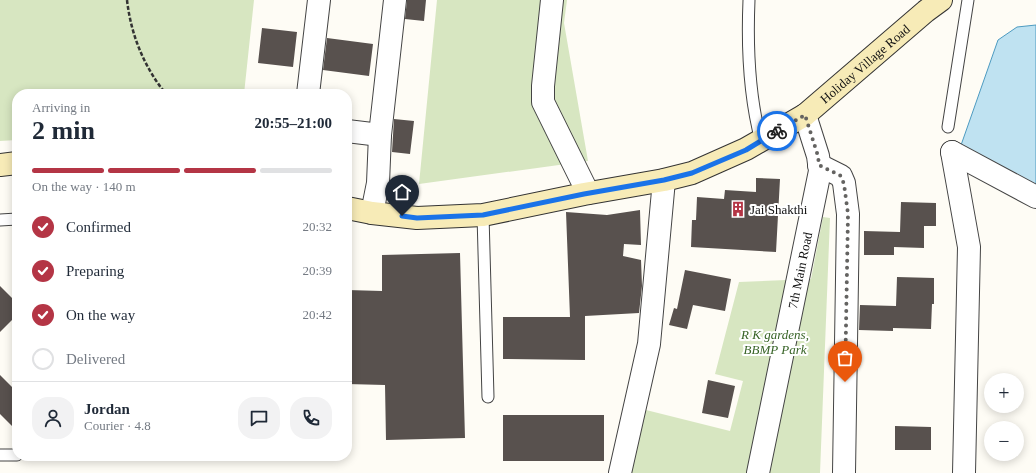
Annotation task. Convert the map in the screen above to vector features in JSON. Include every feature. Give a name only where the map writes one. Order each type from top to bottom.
[{"type":"street","points":[[309,89],[319,0]]},
{"type":"street","points":[[372,213],[378,182],[380,135],[395,0]]},
{"type":"street","points":[[552,0],[543,86],[543,102],[588,193]]},
{"type":"street","name":"Holiday Village Road","points":[[352,209],[372,213],[417,218],[483,215],[588,193],[664,180],[692,173],[746,150],[805,115],[926,11],[941,0]]},
{"type":"street","name":"7th Main Road","points":[[758,473],[820,171],[818,156],[805,115]]},
{"type":"street","points":[[352,131],[380,135]]},
{"type":"street","points":[[964,473],[969,247],[952,152],[1036,198]]},
{"type":"street","points":[[0,165],[12,164]]},
{"type":"street","points":[[819,165],[841,176],[844,184],[848,214],[844,473]]},
{"type":"street","points":[[620,473],[649,344],[664,180]]},
{"type":"lane","points":[[749,0],[748,31],[754,115],[761,141]]},
{"type":"lane","points":[[948,127],[968,0]]},
{"type":"lane","points":[[483,215],[488,398]]},
{"type":"lane","points":[[0,220],[12,219]]},
{"type":"lane","points":[[0,455],[12,455]]},
{"type":"path","points":[[127,0],[133,32],[140,51],[149,70],[162,89]]},
{"type":"green space","points":[[0,0],[254,0],[245,89],[12,89],[12,140],[0,141]]},
{"type":"green space","points":[[437,0],[567,0],[564,23],[588,161],[419,184]]},
{"type":"green space","name":"R K gardens, BBMP Park","points":[[823,217],[830,218],[820,473],[627,473],[642,409],[730,431],[743,381],[715,374],[739,282],[811,279]]},
{"type":"water","points":[[1036,25],[1036,190],[960,148],[998,40],[1017,27]]},
{"type":"building","points":[[407,0],[426,0],[424,21],[405,19]]},
{"type":"building","points":[[262,28],[297,32],[293,67],[258,63]]},
{"type":"building","points":[[327,38],[373,44],[369,76],[323,70]]},
{"type":"building","points":[[394,119],[414,121],[410,154],[392,152]]},
{"type":"building","name":"Jai Shakthi","points":[[756,178],[780,179],[776,252],[691,247],[692,220],[696,220],[697,197],[724,199],[725,190],[756,192]]},
{"type":"building","points":[[901,202],[936,203],[936,226],[924,226],[924,248],[894,247],[894,255],[864,255],[864,231],[900,232]]},
{"type":"building","points":[[640,210],[641,245],[624,244],[623,256],[641,260],[642,286],[639,313],[585,316],[585,360],[503,359],[503,317],[570,317],[566,212],[607,215]]},
{"type":"building","points":[[460,253],[465,438],[386,440],[385,385],[352,384],[352,290],[382,291],[382,255]]},
{"type":"building","points":[[685,270],[731,279],[725,311],[693,305],[687,329],[669,325],[674,308],[677,309]]},
{"type":"building","points":[[897,277],[934,278],[934,304],[932,304],[931,329],[893,328],[893,331],[859,330],[860,305],[896,306]]},
{"type":"building","points":[[0,286],[12,298],[12,320],[0,332]]},
{"type":"building","points":[[0,375],[12,387],[12,426],[0,414]]},
{"type":"building","points":[[708,380],[735,386],[728,418],[702,413]]},
{"type":"building","points":[[503,415],[604,415],[604,461],[503,461]]},
{"type":"building","points":[[895,426],[931,427],[931,450],[895,450]]},
{"type":"way so far","points":[[777,131],[805,115],[818,156],[819,165],[841,176],[844,184],[848,214],[845,382]]},
{"type":"place","name":"Jai Shakthi","points":[[738,209]]},
{"type":"route","points":[[402,216],[417,218],[483,215],[584,194],[664,180],[692,173],[746,150],[777,131]]}]
